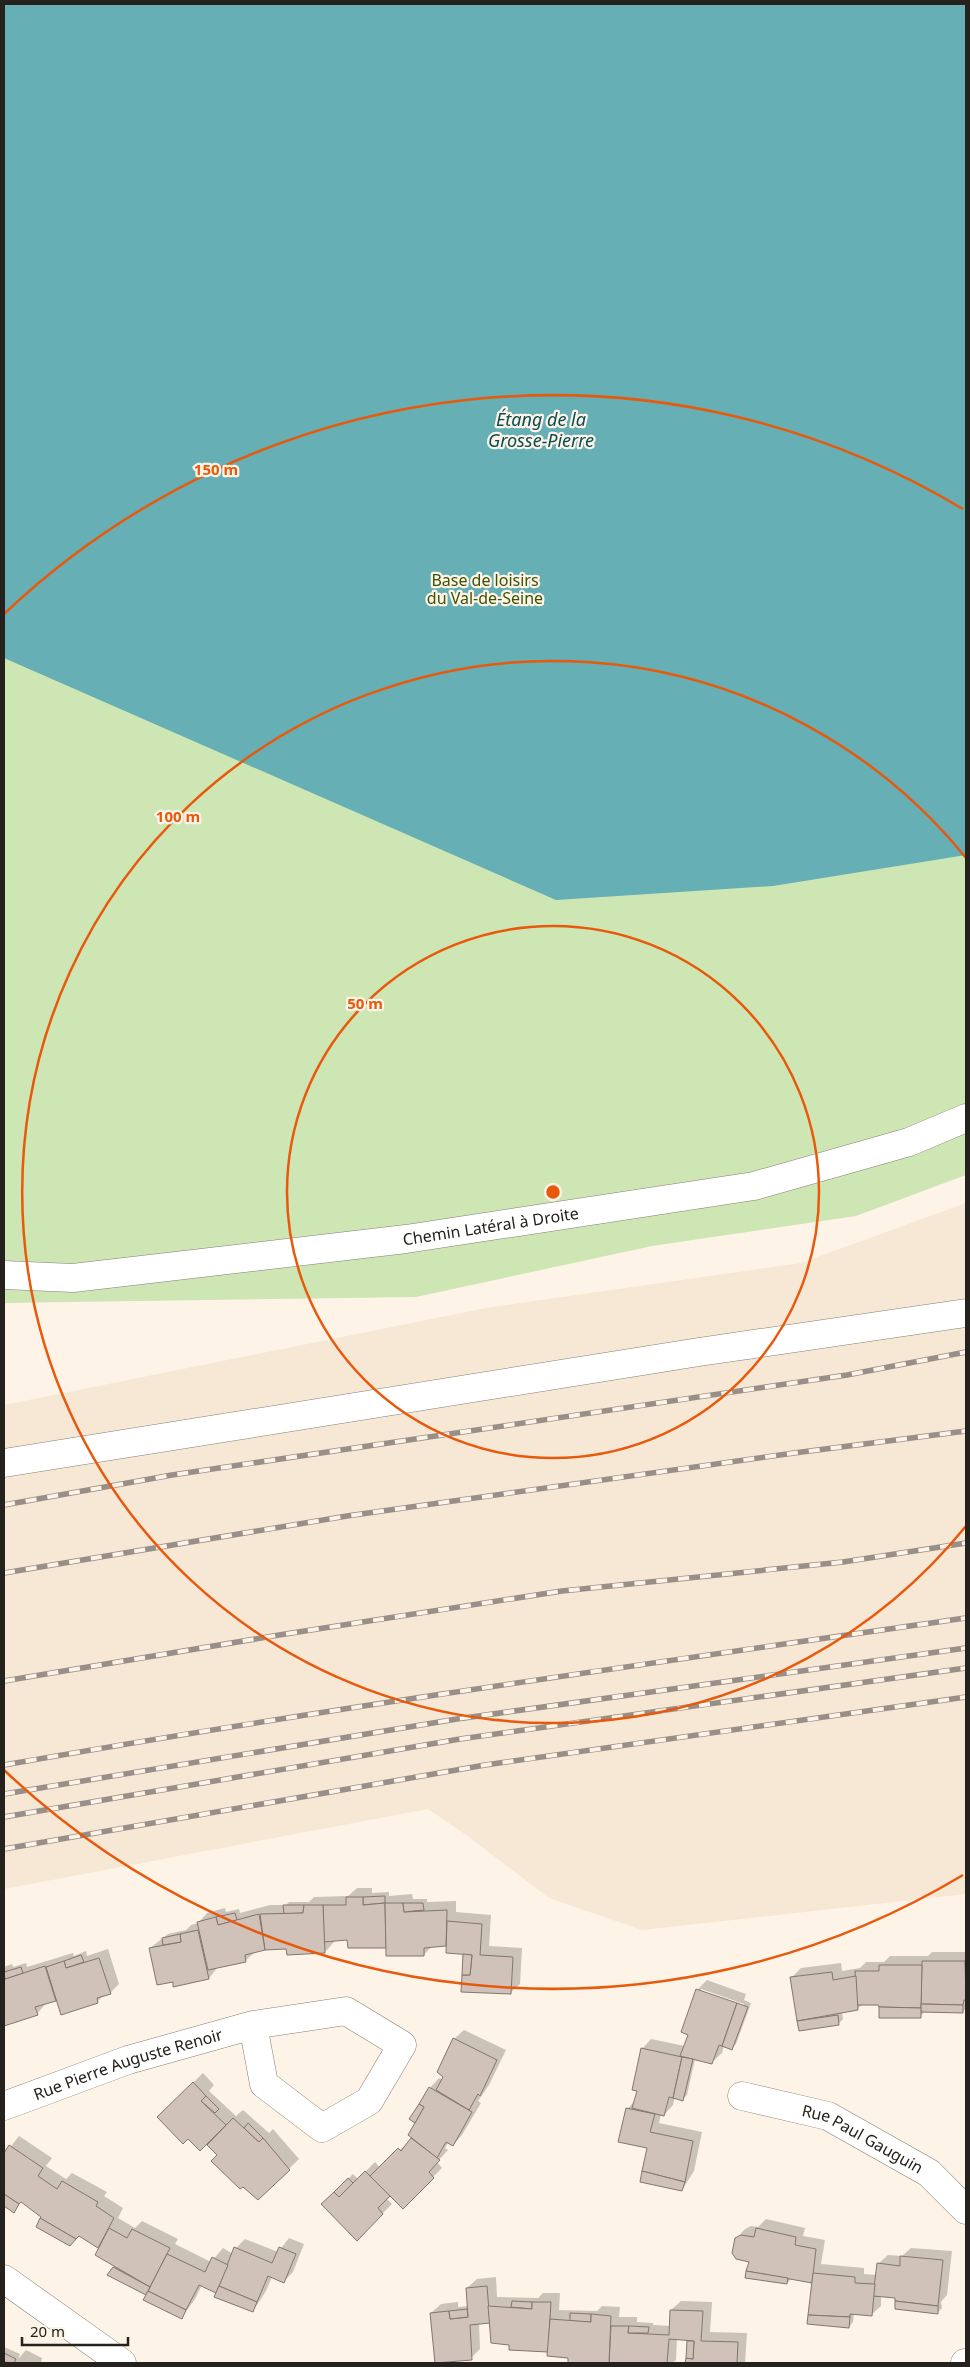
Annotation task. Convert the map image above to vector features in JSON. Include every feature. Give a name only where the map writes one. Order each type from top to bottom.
[{"type":"street","name":"Chemin Latéral à Droite","points":[[4,1275],[73,1278],[406,1239],[754,1186],[909,1142],[966,1118]]},
{"type":"street","points":[[4,1463],[679,1355],[966,1313]]},
{"type":"street","name":"Rue Pierre Auguste Renoir","points":[[4,2106],[128,2060],[253,2025],[346,2011],[402,2045],[369,2101],[322,2128],[264,2084],[253,2025]]},
{"type":"street","name":"Rue Paul Gauguin","points":[[742,2096],[828,2116],[930,2173],[966,2210]]},
{"type":"street","points":[[4,2279],[122,2363]]},
{"type":"shaded area","points":[[966,1203],[966,1894],[642,1930],[549,1898],[465,1834],[428,1809],[4,1889],[4,1405],[486,1308],[801,1263]]},
{"type":"green space","name":"Étang de la Grosse-Pierre","points":[[4,4],[966,4],[966,1175],[856,1216],[652,1246],[416,1297],[4,1303]]},
{"type":"water","name":"Étang de la Grosse-Pierre","points":[[4,4],[966,4],[966,855],[773,886],[556,900],[4,658]]},
{"type":"building","points":[[385,1896],[385,1903],[363,1905],[363,1897]]},
{"type":"building","points":[[346,1897],[363,1897],[363,1905],[385,1903],[386,1948],[348,1948],[347,1940],[324,1942],[323,1905],[346,1905]]},
{"type":"building","points":[[385,1903],[403,1903],[404,1912],[447,1910],[446,1946],[424,1948],[424,1956],[386,1956]]},
{"type":"building","points":[[403,1903],[423,1903],[424,1910],[404,1912]]},
{"type":"building","points":[[283,1905],[304,1905],[303,1913],[284,1914]]},
{"type":"building","points":[[304,1905],[323,1905],[325,1953],[287,1955],[286,1949],[265,1950],[260,1914],[303,1913]]},
{"type":"building","points":[[235,1913],[237,1920],[218,1925],[216,1917]]},
{"type":"building","points":[[259,1914],[265,1950],[245,1955],[246,1962],[208,1970],[197,1922],[216,1917],[218,1925]]},
{"type":"building","points":[[447,1921],[482,1924],[480,1955],[513,1957],[511,1994],[461,1992],[462,1975],[470,1975],[472,1955],[446,1953]]},
{"type":"building","points":[[198,1930],[209,1979],[173,1987],[173,1982],[157,1985],[149,1948],[181,1942],[180,1934]]},
{"type":"building","points":[[180,1934],[181,1942],[163,1945],[162,1938]]},
{"type":"building","points":[[463,1954],[472,1955],[470,1975],[462,1975]]},
{"type":"building","points":[[81,1955],[84,1962],[66,1968],[64,1961]]},
{"type":"building","points":[[99,1958],[111,1994],[97,1998],[98,2003],[61,2015],[46,1967],[64,1961],[66,1968]]},
{"type":"building","points":[[922,1961],[965,1961],[966,2000],[964,2000],[963,2005],[921,2004]]},
{"type":"building","points":[[879,1965],[922,1965],[921,2008],[857,2005],[855,1971],[879,1971]]},
{"type":"building","points":[[45,1966],[56,2001],[35,2007],[38,2015],[4,2026],[4,1975],[5,1979]]},
{"type":"building","points":[[21,1967],[23,1973],[5,1979],[4,1972]]},
{"type":"building","points":[[832,1972],[833,1980],[856,1976],[858,2010],[797,2021],[790,1977]]},
{"type":"building","points":[[696,1989],[737,2003],[722,2046],[719,2045],[712,2064],[680,2056],[688,2035],[681,2032]]},
{"type":"building","points":[[737,2003],[748,2007],[732,2050],[722,2046]]},
{"type":"building","points":[[921,2004],[963,2005],[963,2013],[921,2012]]},
{"type":"building","points":[[879,2007],[921,2008],[921,2018],[879,2018]]},
{"type":"building","points":[[838,2015],[839,2025],[799,2031],[797,2021]]},
{"type":"building","points":[[453,2038],[497,2060],[480,2096],[478,2094],[469,2110],[436,2090],[443,2077],[437,2072]]},
{"type":"building","points":[[641,2048],[682,2057],[673,2098],[669,2097],[664,2116],[632,2108],[637,2091],[632,2090]]},
{"type":"building","points":[[682,2057],[693,2059],[683,2101],[673,2098]]},
{"type":"building","points":[[193,2082],[206,2096],[201,2101],[226,2125],[200,2151],[188,2139],[183,2144],[157,2117]]},
{"type":"building","points":[[429,2087],[472,2112],[453,2146],[446,2142],[437,2158],[408,2135],[424,2107],[419,2104]]},
{"type":"building","points":[[206,2096],[219,2109],[215,2113],[201,2101]]},
{"type":"building","points":[[419,2104],[424,2107],[415,2123],[409,2119]]},
{"type":"building","points":[[626,2108],[655,2114],[650,2132],[693,2141],[685,2182],[642,2171],[647,2148],[618,2142]]},
{"type":"building","points":[[233,2118],[259,2142],[263,2138],[290,2170],[258,2200],[243,2187],[240,2189],[211,2161],[217,2155],[207,2145]]},
{"type":"building","points":[[248,2123],[263,2138],[259,2142],[244,2128]]},
{"type":"building","points":[[411,2138],[440,2160],[429,2172],[434,2178],[403,2209],[370,2176],[398,2148],[401,2151]]},
{"type":"building","points":[[9,2145],[43,2168],[38,2176],[57,2189],[62,2181],[98,2202],[96,2206],[114,2218],[98,2248],[79,2236],[76,2239],[40,2218],[21,2202],[19,2204],[4,2194],[4,2153]]},
{"type":"building","points":[[365,2171],[390,2196],[378,2208],[383,2214],[357,2241],[321,2204],[334,2192],[339,2197]]},
{"type":"building","points":[[642,2171],[685,2182],[682,2191],[640,2182]]},
{"type":"building","points":[[348,2178],[353,2183],[339,2197],[334,2192]]},
{"type":"building","points":[[4,2194],[19,2204],[14,2213],[4,2206]]},
{"type":"building","points":[[40,2218],[76,2239],[70,2246],[36,2227]]},
{"type":"building","points":[[109,2228],[127,2238],[132,2229],[170,2248],[150,2287],[95,2255]]},
{"type":"building","points":[[756,2228],[796,2237],[795,2245],[816,2249],[812,2283],[746,2271],[749,2262],[736,2259],[732,2253],[735,2238],[741,2235],[754,2237]]},
{"type":"building","points":[[234,2247],[272,2263],[279,2247],[296,2254],[284,2283],[268,2276],[257,2302],[219,2286]]},
{"type":"building","points":[[167,2254],[205,2272],[212,2257],[228,2265],[216,2293],[199,2285],[186,2310],[148,2291]]},
{"type":"building","points":[[900,2256],[943,2260],[938,2306],[895,2301],[895,2298],[873,2296],[877,2263],[900,2266]]},
{"type":"building","points":[[113,2267],[150,2287],[146,2295],[107,2275]]},
{"type":"building","points":[[746,2271],[788,2278],[787,2284],[745,2278]]},
{"type":"building","points":[[813,2273],[855,2277],[855,2283],[875,2284],[872,2316],[850,2314],[850,2317],[808,2315]]},
{"type":"building","points":[[219,2286],[257,2302],[253,2312],[214,2297]]},
{"type":"building","points":[[487,2286],[490,2323],[470,2325],[472,2360],[435,2363],[430,2313],[449,2311],[450,2319],[468,2317],[466,2288]]},
{"type":"building","points":[[148,2291],[186,2310],[182,2319],[143,2300]]},
{"type":"building","points":[[512,2301],[532,2302],[532,2309],[511,2307]]},
{"type":"building","points":[[895,2301],[938,2306],[938,2314],[895,2309]]},
{"type":"building","points":[[532,2302],[551,2302],[548,2352],[509,2350],[509,2345],[491,2343],[488,2306],[532,2309]]},
{"type":"building","points":[[467,2309],[468,2317],[450,2319],[449,2311]]},
{"type":"building","points":[[670,2310],[703,2311],[701,2341],[738,2342],[737,2363],[685,2363],[686,2358],[693,2359],[694,2341],[669,2339],[667,2363],[609,2363],[611,2326],[629,2326],[628,2333],[669,2335]]},
{"type":"building","points":[[570,2313],[591,2314],[591,2322],[570,2321]]},
{"type":"building","points":[[591,2314],[611,2316],[609,2363],[568,2363],[568,2358],[547,2356],[550,2319],[591,2322]]},
{"type":"building","points":[[808,2315],[850,2317],[849,2328],[807,2324]]},
{"type":"building","points":[[629,2326],[649,2327],[648,2333],[628,2333]]},
{"type":"building","points":[[687,2341],[694,2341],[693,2359],[686,2358]]},
{"type":"building","points":[[4,2353],[16,2359],[14,2363],[4,2362]]},
{"type":"railway","points":[[4,1505],[172,1475],[847,1375],[966,1352]]},
{"type":"railway","points":[[4,1573],[347,1516],[794,1453],[966,1431]]},
{"type":"railway","points":[[4,1681],[279,1635],[562,1591],[843,1562],[966,1543]]},
{"type":"railway","points":[[4,1765],[364,1706],[966,1618]]},
{"type":"railway","points":[[4,1794],[457,1719],[966,1648]]},
{"type":"railway","points":[[4,1817],[460,1739],[966,1668]]},
{"type":"railway","points":[[4,1849],[485,1765],[966,1697]]},
{"type":"park label","name":"Base de loisirs du Val-de-Seine","points":[[485,589]]}]
